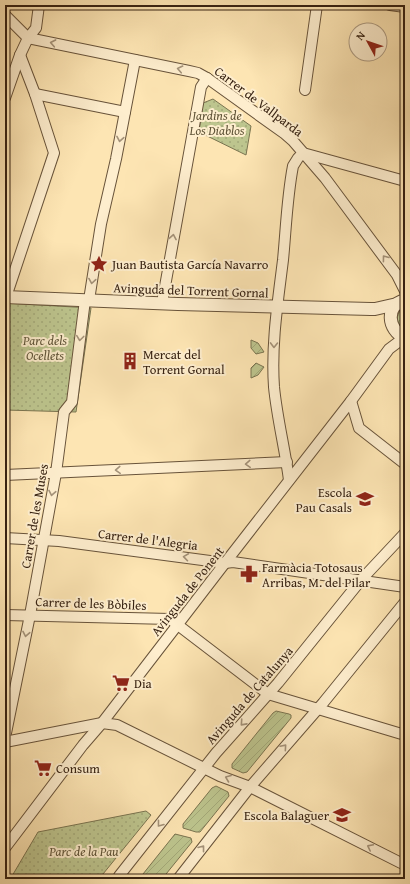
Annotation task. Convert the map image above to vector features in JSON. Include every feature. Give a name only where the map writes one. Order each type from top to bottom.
[{"type":"street","points":[[5,98],[20,55],[28,38],[36,28],[39,5]]},
{"type":"street","points":[[306,90],[317,5]]},
{"type":"street","points":[[390,5],[405,7]]},
{"type":"street","points":[[5,15],[28,38]]},
{"type":"street","name":"Carrer de Vallparda","points":[[28,38],[194,72],[207,78],[286,134],[325,178],[397,275],[405,291]]},
{"type":"street","points":[[5,297],[54,153],[35,94],[20,55]]},
{"type":"street","name":"Carrer de les Muses","points":[[5,738],[30,615],[56,473],[64,412],[72,402],[87,300],[101,224],[136,60]]},
{"type":"street","points":[[162,303],[201,87],[207,78]]},
{"type":"street","points":[[35,94],[125,112]]},
{"type":"street","points":[[289,480],[274,386],[277,306],[292,172],[295,161],[303,153],[405,181]]},
{"type":"street","name":"Avinguda del Torrent Gornal","points":[[5,297],[375,310],[401,302]]},
{"type":"street","points":[[399,333],[391,314],[401,302]]},
{"type":"street","points":[[375,310],[383,316],[399,333]]},
{"type":"street","name":"Avinguda de Ponent","points":[[5,848],[83,745],[102,723],[224,563],[351,401],[399,333]]},
{"type":"street","points":[[351,401],[359,428],[405,464]]},
{"type":"street","points":[[5,475],[287,462]]},
{"type":"street","name":"Avinguda de Catalunya","points":[[120,879],[119,876],[204,768],[268,694],[361,580],[405,533]]},
{"type":"street","name":"Carrer de l'Alegria","points":[[5,538],[43,540],[111,547],[224,563],[233,562],[405,587]]},
{"type":"street","points":[[178,879],[250,787],[317,709],[405,602]]},
{"type":"street","name":"Carrer de les Bòbiles","points":[[5,614],[172,620],[268,694],[405,735]]},
{"type":"street","points":[[5,742],[102,723],[117,725],[204,768],[250,787],[404,864]]},
{"type":"green space","name":"Jardins de Los Diablos","points":[[213,99],[251,126],[246,155],[199,132],[203,103]]},
{"type":"green space","name":"Parc dels Ocellets","points":[[5,303],[91,308],[76,412],[5,410]]},
{"type":"green space","points":[[405,306],[405,330],[399,325],[398,315]]},
{"type":"green space","points":[[251,340],[258,343],[264,352],[256,354],[251,348]]},
{"type":"green space","points":[[256,363],[264,367],[258,375],[251,378],[251,368]]},
{"type":"green space","points":[[276,711],[289,714],[291,715],[291,718],[247,772],[243,773],[232,768],[232,764]]},
{"type":"green space","points":[[216,786],[228,792],[229,796],[200,832],[183,828],[183,824],[212,788]]},
{"type":"green space","name":"Parc de la Pau","points":[[146,811],[151,815],[103,874],[94,879],[59,879],[12,876],[38,832]]},
{"type":"green space","points":[[175,834],[191,838],[192,842],[162,879],[139,879]]},
{"type":"place","name":"Juan Bautista García Navarro","points":[[99,264]]},
{"type":"place","name":"Mercat del Torrent Gornal","points":[[130,361]]},
{"type":"place","name":"Escola Pau Casals","points":[[365,499]]},
{"type":"place","name":"Farmàcia Totosaus Arribas, M. del Pilar","points":[[249,574]]},
{"type":"place","name":"Dia","points":[[121,683]]},
{"type":"place","name":"Consum","points":[[43,768]]},
{"type":"place","name":"Escola Balaguer","points":[[342,815]]}]
